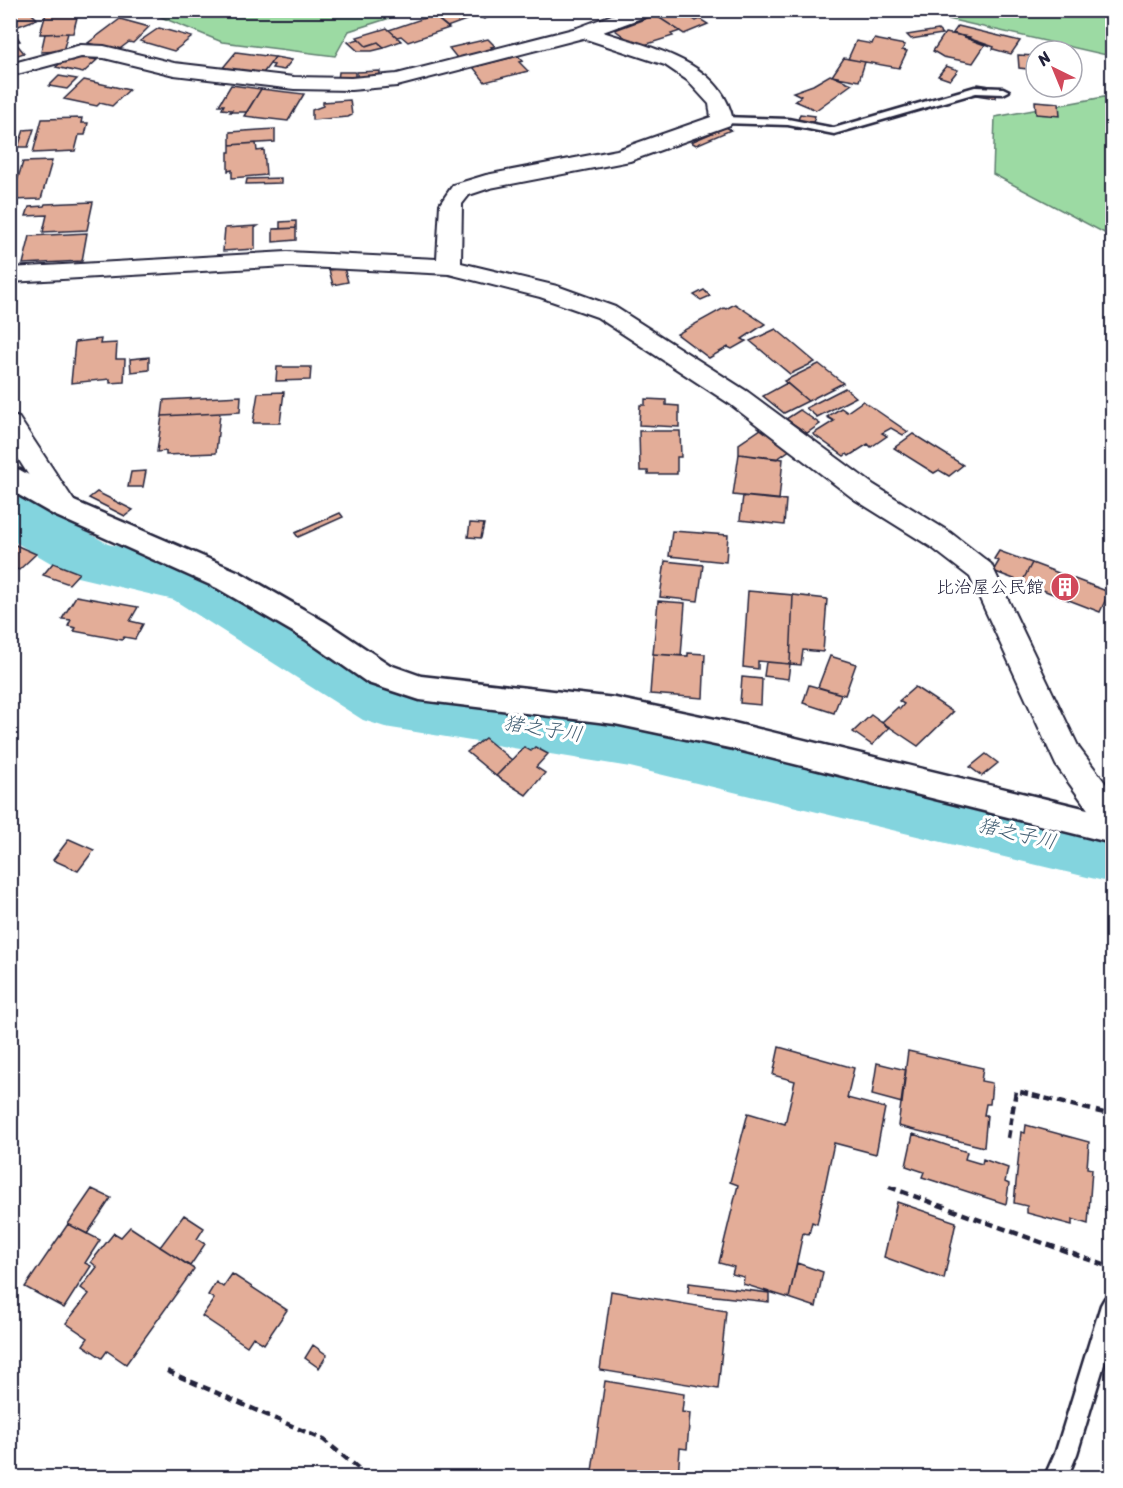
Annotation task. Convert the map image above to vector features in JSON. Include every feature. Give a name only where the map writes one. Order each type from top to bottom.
[{"type":"street","points":[[10,70],[81,51],[104,52],[174,69],[294,83],[351,84],[397,80],[584,32],[645,10]]},
{"type":"street","points":[[448,267],[451,204],[461,190],[486,182],[622,156],[722,120],[719,103],[694,76],[672,61],[584,32]]},
{"type":"street","points":[[10,274],[287,259],[448,267],[548,291],[606,312],[739,398],[864,492],[941,540],[981,571],[1067,756],[1113,816]]},
{"type":"street","points":[[10,424],[64,508]]},
{"type":"street","points":[[10,477],[64,508],[228,580],[316,631],[379,674],[420,688],[615,711],[746,739],[1113,829]]},
{"type":"lane","points":[[722,120],[788,122],[834,131],[975,90],[1003,91]]},
{"type":"lane","points":[[1055,1478],[1066,1454],[1113,1305]]},
{"type":"path","points":[[1008,1138],[1016,1091],[1113,1115]]},
{"type":"path","points":[[889,1187],[1113,1268]]},
{"type":"path","points":[[167,1371],[324,1440],[370,1478]]},
{"type":"green space","points":[[146,11],[412,11],[349,31],[335,56],[222,42]]},
{"type":"green space","points":[[913,11],[1112,11],[1112,237],[993,174],[995,117],[1109,96],[1111,56],[1084,50],[1084,39],[1036,39]]},
{"type":"building","points":[[10,10],[28,10],[37,19],[10,27]]},
{"type":"building","points":[[47,10],[79,10],[73,33],[40,34]]},
{"type":"building","points":[[463,10],[499,10],[496,11],[499,13],[484,19]]},
{"type":"building","points":[[667,10],[680,10],[696,21],[700,19],[708,24],[684,34],[655,15]]},
{"type":"building","points":[[433,15],[449,28],[408,42],[389,30]]},
{"type":"building","points":[[459,15],[466,20],[447,27],[435,17]]},
{"type":"building","points":[[655,15],[680,31],[671,34],[673,36],[638,47],[615,30]]},
{"type":"building","points":[[120,19],[149,27],[133,43],[129,42],[117,51],[88,43]]},
{"type":"building","points":[[958,26],[1020,41],[1011,54],[953,33]]},
{"type":"building","points":[[159,28],[192,37],[174,51],[140,41]]},
{"type":"building","points":[[387,28],[401,41],[384,47],[378,42],[366,46],[357,37]]},
{"type":"building","points":[[938,30],[942,34],[911,39],[907,35]]},
{"type":"building","points":[[68,33],[63,51],[41,52],[45,34]]},
{"type":"building","points":[[945,33],[970,37],[968,39],[985,45],[973,63],[943,57],[933,51]]},
{"type":"building","points":[[16,35],[20,41],[15,42],[24,53],[12,57],[10,36]]},
{"type":"building","points":[[359,39],[366,46],[378,42],[384,48],[358,51],[348,42]]},
{"type":"building","points":[[488,39],[495,46],[491,47],[493,49],[457,58],[449,48]]},
{"type":"building","points":[[874,39],[905,45],[902,50],[907,51],[899,68],[848,59],[856,41],[872,44]]},
{"type":"building","points":[[236,52],[275,57],[261,76],[221,70]]},
{"type":"building","points":[[1018,55],[1024,55],[1024,69],[1019,68]]},
{"type":"building","points":[[78,56],[97,60],[83,73],[56,67],[65,59],[73,61]]},
{"type":"building","points":[[518,56],[523,61],[519,62],[528,71],[485,82],[473,67]]},
{"type":"building","points":[[275,57],[292,60],[284,70],[272,68],[274,65],[270,64]]},
{"type":"building","points":[[844,58],[865,62],[859,81],[832,76]]},
{"type":"building","points":[[946,66],[958,70],[950,80],[938,76]]},
{"type":"building","points":[[380,71],[380,79],[357,80],[357,72]]},
{"type":"building","points":[[339,72],[355,72],[355,80],[338,80]]},
{"type":"building","points":[[830,75],[852,84],[816,110],[795,101],[801,96],[793,92],[813,85]]},
{"type":"building","points":[[59,76],[77,79],[67,89],[49,86]]},
{"type":"building","points":[[84,80],[129,90],[112,106],[100,103],[97,106],[64,99]]},
{"type":"building","points":[[978,84],[997,87],[995,98],[975,95]]},
{"type":"building","points":[[231,85],[261,89],[247,112],[230,112],[232,110],[222,109],[224,105],[219,105]]},
{"type":"building","points":[[261,89],[304,94],[288,121],[244,116]]},
{"type":"building","points":[[350,100],[352,115],[312,120],[312,110],[323,106],[323,102]]},
{"type":"building","points":[[1035,101],[1059,103],[1060,116],[1036,114]]},
{"type":"building","points":[[800,114],[815,116],[812,126],[807,125],[806,130],[795,129]]},
{"type":"building","points":[[82,118],[81,123],[88,123],[85,135],[79,135],[75,151],[33,153],[42,119]]},
{"type":"building","points":[[726,127],[731,130],[696,145],[691,142]]},
{"type":"building","points":[[34,129],[28,147],[18,147],[24,130]]},
{"type":"building","points":[[275,129],[275,142],[230,145],[230,132]]},
{"type":"building","points":[[256,143],[257,151],[264,150],[266,175],[232,178],[232,170],[228,171],[230,145]]},
{"type":"building","points":[[52,161],[41,199],[11,200],[23,162]]},
{"type":"building","points":[[281,178],[281,183],[246,184],[247,179]]},
{"type":"building","points":[[93,202],[87,230],[43,232],[47,215],[26,216],[29,207]]},
{"type":"building","points":[[296,221],[296,228],[280,229],[280,222]]},
{"type":"building","points":[[258,226],[255,228],[255,249],[223,251],[225,228]]},
{"type":"building","points":[[296,228],[296,240],[273,242],[273,229]]},
{"type":"building","points":[[87,233],[82,261],[23,264],[30,236]]},
{"type":"building","points":[[344,268],[348,282],[333,285],[329,270]]},
{"type":"building","points":[[704,290],[710,296],[701,300],[694,295]]},
{"type":"building","points":[[735,304],[765,324],[742,339],[746,341],[732,349],[728,347],[709,358],[677,334],[724,308]]},
{"type":"building","points":[[776,329],[815,362],[790,374],[750,341]]},
{"type":"building","points":[[101,339],[100,344],[117,343],[116,359],[125,359],[124,382],[110,383],[110,379],[71,383],[75,342]]},
{"type":"building","points":[[149,357],[149,370],[131,372],[130,359]]},
{"type":"building","points":[[819,364],[843,383],[808,401],[784,381]]},
{"type":"building","points":[[277,367],[311,367],[310,380],[276,381]]},
{"type":"building","points":[[787,383],[808,401],[784,413],[763,396]]},
{"type":"building","points":[[845,388],[856,397],[817,417],[806,408]]},
{"type":"building","points":[[284,392],[280,423],[253,423],[258,393]]},
{"type":"building","points":[[241,396],[240,412],[162,416],[164,400]]},
{"type":"building","points":[[645,399],[666,400],[666,405],[679,406],[679,427],[639,425],[640,405],[645,405]]},
{"type":"building","points":[[863,401],[908,432],[903,435],[891,428],[882,433],[887,436],[871,447],[868,444],[849,456],[847,454],[844,456],[813,434],[834,421],[827,417],[841,408],[847,412]]},
{"type":"building","points":[[800,410],[820,424],[807,433],[786,419]]},
{"type":"building","points":[[220,413],[216,453],[166,455],[166,451],[157,452],[162,416]]},
{"type":"building","points":[[764,427],[794,447],[777,459],[739,454],[739,444]]},
{"type":"building","points":[[639,431],[680,431],[681,457],[677,457],[677,474],[648,474],[648,471],[640,471]]},
{"type":"building","points":[[913,434],[963,465],[949,476],[939,470],[934,473],[894,448]]},
{"type":"building","points":[[739,454],[783,459],[779,500],[733,495]]},
{"type":"building","points":[[146,471],[143,487],[128,487],[131,472]]},
{"type":"building","points":[[97,492],[133,510],[125,516],[89,498]]},
{"type":"building","points":[[743,496],[786,500],[784,525],[740,520]]},
{"type":"building","points":[[340,513],[343,517],[298,537],[295,533]]},
{"type":"building","points":[[470,523],[484,524],[481,538],[468,537]]},
{"type":"building","points":[[672,531],[728,535],[726,562],[669,556]]},
{"type":"building","points":[[11,543],[36,554],[19,570],[10,567]]},
{"type":"building","points":[[999,551],[1032,563],[1022,582],[993,571],[999,561],[994,559]]},
{"type":"building","points":[[665,561],[703,565],[698,601],[660,597]]},
{"type":"building","points":[[53,563],[79,573],[69,584],[43,575]]},
{"type":"building","name":"比治屋公民館","points":[[1032,563],[1109,592],[1100,612],[1022,582]]},
{"type":"building","points":[[748,591],[793,595],[790,664],[758,661],[758,669],[743,667]]},
{"type":"building","points":[[793,595],[827,599],[823,652],[803,650],[801,665],[790,664]]},
{"type":"building","points":[[76,596],[138,607],[130,621],[143,624],[135,639],[124,637],[122,640],[74,631],[76,628],[68,626],[71,620],[62,619]]},
{"type":"building","points":[[658,601],[685,603],[681,656],[653,654]]},
{"type":"building","points":[[688,653],[705,654],[703,698],[650,694],[653,654],[688,656]]},
{"type":"building","points":[[830,656],[856,664],[845,695],[818,687]]},
{"type":"building","points":[[766,662],[790,664],[788,679],[764,676]]},
{"type":"building","points":[[742,677],[762,679],[761,705],[740,703]]},
{"type":"building","points":[[809,685],[841,694],[834,713],[803,703]]},
{"type":"building","points":[[915,687],[953,712],[918,746],[882,722],[898,707],[900,709],[904,704],[899,701]]},
{"type":"building","points":[[871,715],[889,728],[872,745],[853,732]]},
{"type":"building","points":[[485,738],[512,760],[496,776],[467,752]]},
{"type":"building","points":[[524,747],[531,751],[535,747],[548,754],[536,767],[545,773],[526,795],[496,776]]},
{"type":"building","points":[[986,754],[998,763],[982,776],[970,767]]},
{"type":"building","points":[[69,839],[94,850],[78,871],[53,860]]},
{"type":"building","points":[[779,1047],[854,1068],[847,1098],[885,1108],[876,1154],[834,1143],[817,1224],[812,1222],[809,1234],[803,1233],[789,1298],[743,1284],[744,1277],[732,1274],[734,1267],[719,1263],[738,1185],[730,1182],[748,1113],[785,1124],[795,1081],[773,1075]]},
{"type":"building","points":[[908,1051],[983,1068],[981,1081],[992,1083],[990,1104],[986,1104],[984,1115],[987,1115],[984,1147],[898,1126]]},
{"type":"building","points":[[877,1063],[906,1070],[902,1103],[872,1095]]},
{"type":"building","points":[[1026,1125],[1089,1142],[1087,1168],[1092,1169],[1088,1224],[1072,1219],[1072,1225],[1027,1213],[1027,1206],[1014,1203],[1021,1132],[1025,1133]]},
{"type":"building","points":[[913,1134],[967,1152],[965,1159],[982,1164],[983,1159],[1008,1168],[1005,1182],[1009,1184],[1006,1204],[922,1177],[924,1172],[906,1166]]},
{"type":"building","points":[[92,1189],[111,1198],[87,1234],[68,1224]]},
{"type":"building","points":[[897,1202],[956,1222],[944,1279],[884,1257]]},
{"type":"building","points":[[184,1215],[204,1228],[197,1239],[205,1244],[190,1266],[160,1247]]},
{"type":"building","points":[[68,1224],[100,1240],[85,1263],[91,1266],[64,1308],[25,1287]]},
{"type":"building","points":[[130,1227],[194,1269],[126,1364],[107,1351],[102,1358],[83,1345],[88,1338],[66,1323],[89,1294],[81,1288],[97,1267],[91,1262],[114,1233],[121,1237]]},
{"type":"building","points":[[797,1263],[823,1272],[816,1307],[789,1298]]},
{"type":"building","points":[[232,1274],[287,1310],[264,1344],[253,1337],[247,1346],[202,1316],[214,1299],[208,1295],[216,1282],[223,1287]]},
{"type":"building","points":[[689,1283],[769,1293],[769,1302],[688,1293]]},
{"type":"building","points":[[611,1291],[726,1311],[718,1389],[600,1370]]},
{"type":"building","points":[[313,1345],[327,1355],[319,1368],[305,1358]]},
{"type":"building","points":[[605,1381],[684,1394],[682,1412],[690,1413],[687,1449],[680,1448],[678,1478],[591,1478]]},
{"type":"waterway","name":"猪之子川","points":[[10,513],[93,561],[191,583],[385,703],[630,742],[1112,855]]},
{"type":"place","name":"比治屋公民館","points":[[1065,587]]}]
